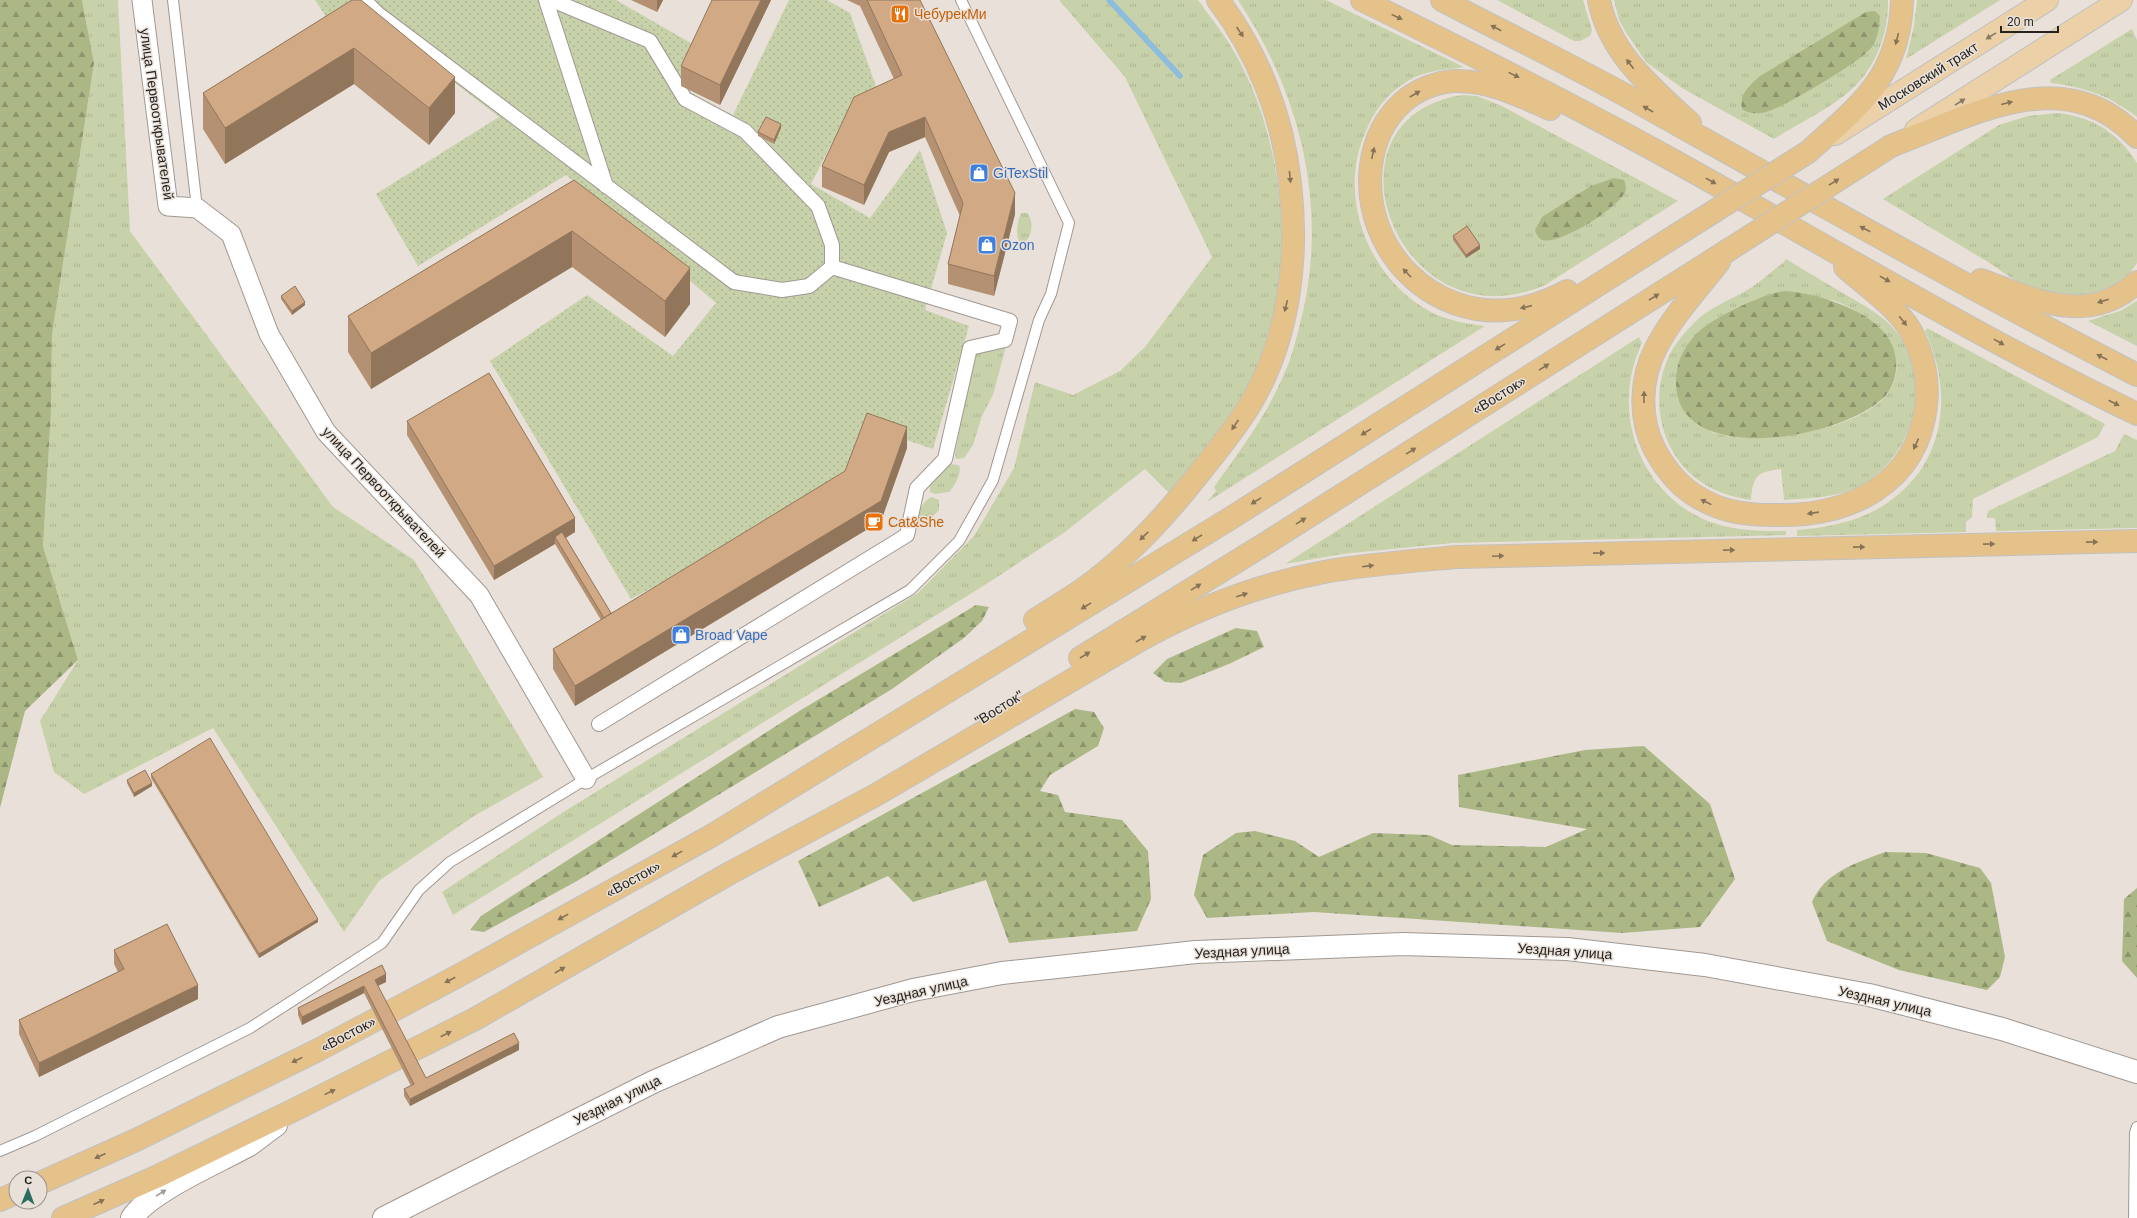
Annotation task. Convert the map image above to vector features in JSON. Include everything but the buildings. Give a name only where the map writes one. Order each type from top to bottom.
[{"type":"highway","points":[[711,836],[862,732],[1083,589],[1136,544],[1174,505],[1215,454],[1248,407],[1272,356],[1287,300],[1292,270],[1293,216],[1289,166],[1274,107],[1260,71],[1245,40],[1218,0]]},
{"type":"highway","points":[[1362,0],[1524,80],[1677,162],[2036,364],[2137,414]]},
{"type":"highway","points":[[1442,0],[1624,95],[1718,149],[2051,331],[2137,375]]},
{"type":"highway","points":[[1599,0],[1609,30],[1642,78],[1718,149]]},
{"type":"highway","points":[[711,836],[1230,518],[1808,152],[1859,105],[1881,76],[1894,51],[1901,19],[1902,0]]},
{"type":"highway","points":[[1675,236],[1558,296],[1531,306],[1515,309],[1478,309],[1446,300],[1431,293],[1405,272],[1388,248],[1376,224],[1370,195],[1370,172],[1374,148],[1387,120],[1404,101],[1424,88],[1454,81],[1472,82],[1510,92],[1677,162]]},
{"type":"highway","name":"«Восток»","points":[[1268,542],[1892,146],[1989,108],[2020,100],[2045,97],[2072,99],[2099,107],[2112,114],[2137,136]]},
{"type":"highway","points":[[1730,248],[1680,310],[1656,349],[1646,377],[1643,392],[1646,426],[1652,444],[1670,474],[1684,488],[1700,499],[1732,512],[1785,516],[1835,509],[1867,496],[1885,484],[1900,470],[1912,453],[1920,436],[1927,399],[1924,364],[1910,330],[1888,305],[1812,238]]},
{"type":"highway","points":[[1914,255],[2042,302],[2060,306],[2073,307],[2105,301],[2120,294],[2137,282]]},
{"type":"highway","points":[[63,1218],[156,1177],[475,1019],[730,873],[874,796],[1166,625],[1231,599],[1324,572],[1384,564],[1458,557],[2137,541]]},
{"type":"highway","name":"\"Восток\"","points":[[730,873],[1268,542]]},
{"type":"highway","name":"«Восток»","points":[[48,1179],[136,1140],[318,1050],[458,976],[711,836]]},
{"type":"main road","name":"Московский тракт","points":[[1808,152],[2047,0]]},
{"type":"main road","points":[[1892,146],[2121,0]]},
{"type":"street","name":"улица Первооткрывателей","points":[[142,0],[168,206],[197,208],[231,234],[269,334],[326,432],[479,594],[586,779]]},
{"type":"street","points":[[364,0],[377,13],[734,282],[782,290],[810,286],[832,267],[832,245],[818,206],[745,131],[685,99],[650,41],[552,0]]},
{"type":"street","points":[[546,0],[606,186]]},
{"type":"street","points":[[599,724],[907,535],[917,488],[945,459],[970,348],[1005,340],[1010,321],[832,267]]},
{"type":"street","name":"Уездная улица","points":[[384,1218],[653,1082],[778,1027],[913,990],[1002,973],[1196,952],[1403,944],[1567,949],[1705,966],[1869,995],[2002,1029],[2137,1072]]},
{"type":"street","points":[[132,1218],[136,1212],[159,1194],[250,1144],[300,1107]]},
{"type":"lane","points":[[173,0],[197,208]]},
{"type":"lane","points":[[0,1152],[35,1136],[250,1028],[382,943],[419,890],[450,862],[586,779],[910,590],[959,541],[993,480],[1039,320],[1051,294],[1069,223],[962,0]]},
{"type":"lane","points":[[2134,1218],[2135,1133],[2137,1127]]},
{"type":"green space","points":[[0,0],[82,0],[94,63],[52,335],[51,412],[43,546],[78,660],[25,711],[0,808]]},
{"type":"green space","points":[[82,0],[118,0],[130,231],[333,507],[414,560],[543,777],[474,816],[379,881],[344,932],[213,728],[84,794],[54,772],[40,721],[78,660],[43,546],[51,412],[52,335],[94,63]]},
{"type":"green space","points":[[315,0],[616,0],[696,46],[679,86],[733,115],[789,0],[827,0],[850,13],[879,95],[847,113],[811,184],[870,218],[920,150],[947,233],[925,310],[969,326],[933,449],[862,425],[839,488],[631,599],[490,361],[587,295],[673,356],[716,303],[566,175],[418,266],[376,194],[499,117],[367,15],[336,32]]},
{"type":"green space","points":[[1059,0],[1198,0],[1232,48],[1253,89],[1266,127],[1275,166],[1280,207],[1282,248],[1278,289],[1271,328],[1258,364],[1240,399],[1218,432],[1169,493],[1145,469],[1065,532],[988,583],[453,915],[442,892],[565,811],[918,593],[974,536],[1014,468],[1035,382],[1073,395],[1120,371],[1145,347],[1212,257],[1125,77]]},
{"type":"green space","points":[[1238,0],[1326,0],[1464,67],[1436,71],[1415,77],[1400,86],[1382,103],[1365,133],[1357,159],[1355,185],[1358,212],[1365,237],[1377,261],[1393,282],[1412,300],[1435,314],[1447,319],[1485,326],[1207,502],[1216,491],[1214,487],[1270,404],[1286,369],[1293,351],[1308,285],[1312,242],[1310,200],[1304,158],[1294,117],[1279,76],[1261,38]]},
{"type":"green space","points":[[1497,0],[1583,0],[1592,30],[1590,36],[1580,41],[1574,41]]},
{"type":"green space","points":[[1614,0],[1888,0],[1888,13],[1886,27],[1878,52],[1872,65],[1855,86],[1837,101],[1774,139],[1682,88],[1646,62],[1619,20]]},
{"type":"green space","points":[[1917,0],[2000,0],[1906,59],[1914,26]]},
{"type":"green space","points":[[1875,11],[1880,16],[1877,37],[1871,48],[1852,64],[1821,84],[1776,108],[1766,112],[1756,113],[1750,113],[1742,109],[1741,104],[1743,95],[1760,76],[1866,12]]},
{"type":"green space","points":[[2132,29],[2137,40],[2137,117],[2117,103],[2097,94],[2075,87],[2051,83],[2050,80]]},
{"type":"green space","points":[[1463,95],[1477,96],[1502,106],[1678,201],[1545,285],[1493,296],[1449,285],[1414,259],[1392,222],[1383,182],[1391,143],[1417,112]]},
{"type":"green space","points":[[2058,113],[2071,115],[2104,128],[2121,143],[2137,163],[2137,263],[2128,274],[2117,283],[2104,290],[2089,294],[2060,295],[2032,289],[1883,199],[1999,125],[2028,116]]},
{"type":"green space","points":[[1614,178],[1624,180],[1626,189],[1614,205],[1589,223],[1561,237],[1550,240],[1542,240],[1538,237],[1535,230],[1542,217],[1591,186]]},
{"type":"green space","points":[[1021,213],[1027,213],[1031,220],[1031,233],[1023,243],[1018,239],[1017,232],[1018,220]]},
{"type":"green space","points":[[1786,259],[1867,307],[1879,315],[1895,330],[1908,350],[1915,372],[1916,394],[1913,417],[1904,439],[1892,459],[1876,475],[1856,488],[1839,494],[1821,497],[1784,500],[1781,469],[1766,472],[1758,476],[1753,485],[1751,500],[1732,496],[1713,489],[1697,479],[1683,466],[1665,435],[1659,399],[1661,381],[1666,363],[1674,347],[1700,317],[1713,308],[1752,287]],"holes":[[[1756,299],[1831,300],[1853,309],[1869,320],[1886,336],[1894,354],[1896,374],[1889,391],[1876,405],[1857,416],[1834,425],[1810,431],[1765,438],[1734,437],[1711,432],[1697,334],[1709,325]]]},
{"type":"green space","points":[[1785,291],[1811,295],[1840,304],[1855,310],[1878,326],[1891,343],[1896,360],[1895,377],[1888,392],[1882,399],[1859,414],[1827,427],[1791,435],[1754,438],[1720,434],[1694,422],[1678,399],[1678,365],[1688,345],[1696,334],[1725,314],[1763,297]]},
{"type":"green space","points":[[2137,301],[2137,346],[2088,321],[2120,311]]},
{"type":"green space","points":[[1927,328],[2105,424],[2098,437],[1973,499],[1972,517],[1966,522],[1966,532],[1797,536],[1797,530],[1818,528],[1851,520],[1861,517],[1881,507],[1902,491],[1919,472],[1931,451],[1938,428],[1941,405],[1940,380],[1934,355],[1925,331]]},
{"type":"green space","points":[[1639,337],[1642,343],[1633,369],[1629,395],[1630,421],[1637,447],[1648,470],[1664,491],[1684,508],[1708,521],[1737,529],[1786,531],[1786,535],[1452,543],[1342,554],[1285,564]]},
{"type":"green space","points":[[1006,346],[993,395],[982,416],[973,445],[964,458],[956,459],[955,454],[973,358],[977,352]]},
{"type":"green space","points":[[2124,434],[2137,440],[2137,528],[1996,531],[1995,518],[1987,518],[1988,511],[2115,451]]},
{"type":"green space","points":[[949,464],[958,465],[960,467],[958,477],[953,487],[949,492],[935,494],[930,492],[930,485]]},
{"type":"green space","points":[[932,497],[939,500],[939,510],[926,523],[919,523],[918,516],[921,508],[925,501]]},
{"type":"green space","points":[[976,605],[989,607],[982,621],[964,638],[892,689],[577,881],[484,932],[470,930],[481,916],[801,710]]},
{"type":"green space","points":[[1236,628],[1257,631],[1264,647],[1229,664],[1181,683],[1165,682],[1153,673],[1167,659]]},
{"type":"green space","points":[[1075,709],[1094,712],[1104,728],[1098,746],[1050,775],[1040,791],[1058,795],[1065,812],[1122,820],[1148,851],[1151,899],[1137,931],[1009,943],[986,880],[913,902],[888,876],[819,907],[798,861]]},
{"type":"green space","points":[[1644,746],[1710,804],[1735,879],[1700,927],[1622,933],[1314,912],[1207,918],[1194,895],[1203,855],[1236,833],[1255,831],[1295,841],[1319,857],[1373,833],[1429,835],[1452,845],[1546,847],[1587,829],[1459,807],[1458,775],[1585,750]]},
{"type":"green space","points":[[1885,852],[1926,853],[1980,868],[1991,883],[2005,957],[2000,977],[1987,990],[1899,970],[1827,941],[1812,902],[1818,892],[1825,883],[1842,870]]},
{"type":"green space","points":[[2137,888],[2137,978],[2122,961],[2124,899]]},
{"type":"waterway","points":[[1109,0],[1180,76]]},
{"type":"place","name":"ЧебурекМи","points":[[900,14]]},
{"type":"place","name":"GiTexStil","points":[[979,173]]},
{"type":"place","name":"Ozon","points":[[987,245]]},
{"type":"place","name":"Cat&She","points":[[874,522]]},
{"type":"place","name":"Broad Vape","points":[[681,635]]}]
